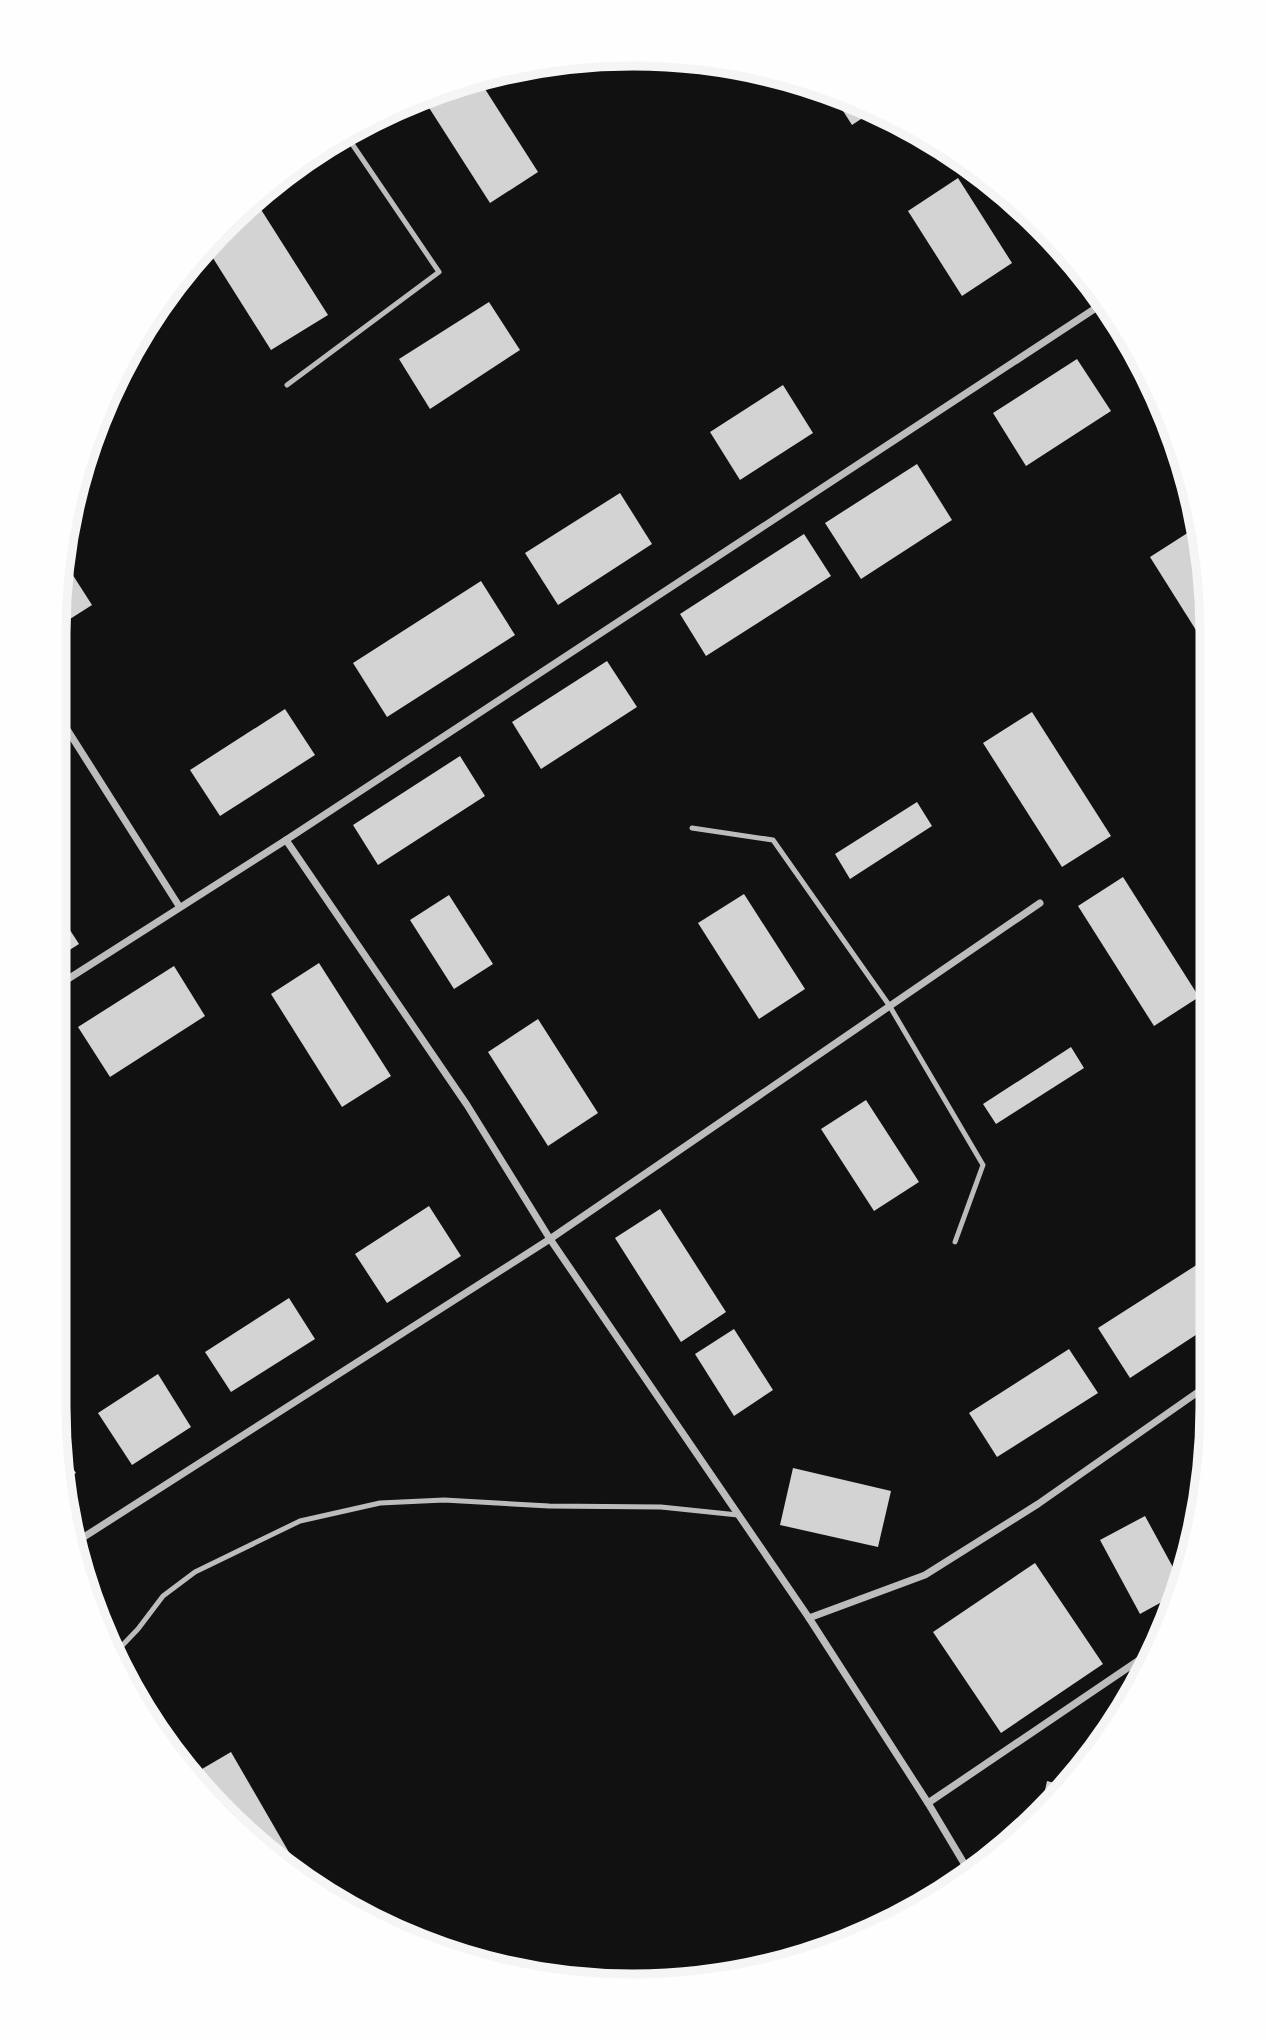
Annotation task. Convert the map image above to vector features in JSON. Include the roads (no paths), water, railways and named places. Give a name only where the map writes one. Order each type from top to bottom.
[{"type":"street","points":[[66,980],[286,840],[1097,307]]},
{"type":"street","points":[[66,728],[179,906]]},
{"type":"street","points":[[286,840],[467,1105],[550,1239],[809,1618],[966,1867]]},
{"type":"street","points":[[82,1538],[550,1239],[1040,904]]},
{"type":"street","points":[[809,1618],[926,1575],[1038,1504],[1200,1391]]},
{"type":"street","points":[[928,1803],[1142,1658]]},
{"type":"lane","points":[[287,385],[439,272],[351,142]]},
{"type":"lane","points":[[692,828],[773,840],[889,1005],[983,1165],[955,1242]]},
{"type":"lane","points":[[120,1647],[163,1596],[195,1572],[300,1521],[380,1503],[444,1500],[549,1506],[661,1507],[738,1515]]}]
